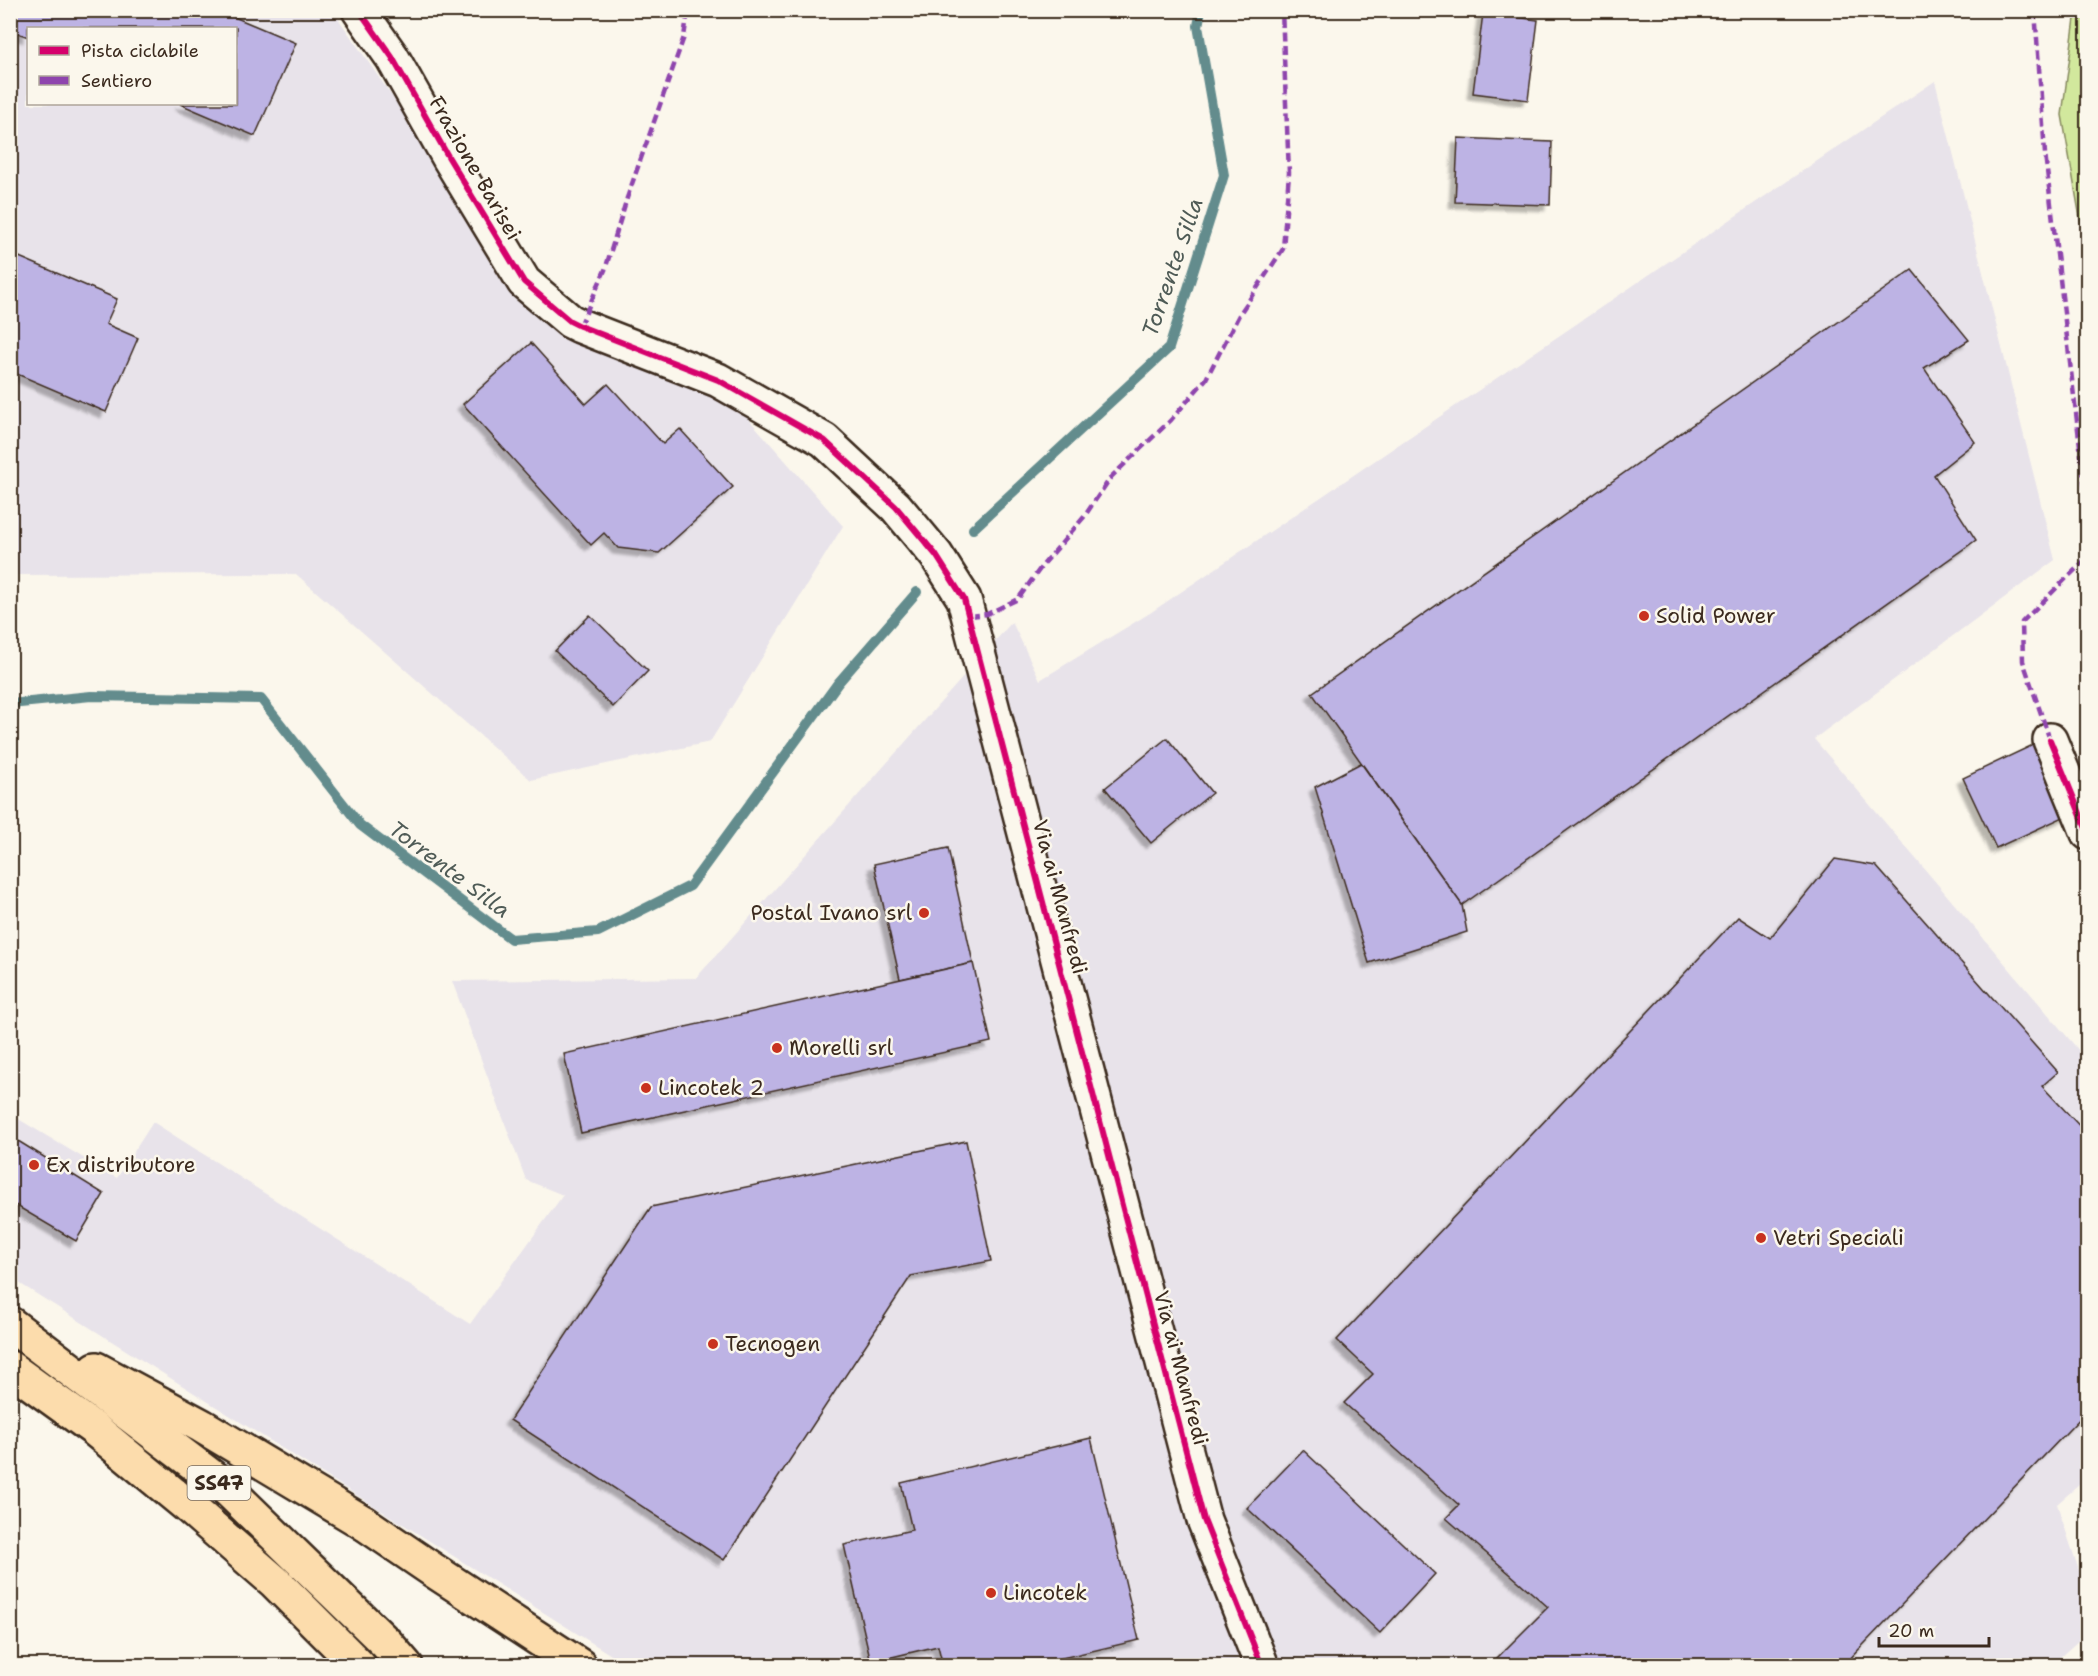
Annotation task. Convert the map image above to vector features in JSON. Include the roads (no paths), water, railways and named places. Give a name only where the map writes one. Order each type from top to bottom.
[{"type":"main road","points":[[11,1324],[202,1426],[364,1523],[580,1665]]},
{"type":"main road","name":"SS47","points":[[11,1324],[225,1487],[406,1665]]},
{"type":"main road","name":"SS47","points":[[10,1368],[93,1428],[189,1507],[275,1582],[359,1665]]},
{"type":"street","name":"Frazione Barisei","points":[[359,10],[392,57],[449,159],[524,282],[570,321],[580,326]]},
{"type":"street","name":"Via ai Manfredi","points":[[580,326],[718,380],[824,440],[896,507],[936,555],[964,600],[1204,1520],[1262,1665]]},
{"type":"street","points":[[2050,740],[2088,834]]},
{"type":"waterway","name":"Torrente Silla","points":[[973,529],[1169,348],[1224,175],[1198,26],[1201,10]]},
{"type":"waterway","name":"Torrente Silla","points":[[10,704],[91,696],[261,699],[360,825],[511,939],[598,932],[690,886],[838,683],[917,592]]},
{"type":"place","name":"Solid Power","points":[[1644,616]]},
{"type":"place","name":"Postal Ivano srl","points":[[924,913]]},
{"type":"place","name":"Morelli srl","points":[[777,1048]]},
{"type":"place","name":"Lincotek 2","points":[[646,1088]]},
{"type":"place","name":"Ex distributore","points":[[34,1165]]},
{"type":"place","name":"Vetri Speciali","points":[[1761,1238]]},
{"type":"place","name":"Tecnogen","points":[[713,1344]]},
{"type":"place","name":"Lincotek","points":[[991,1593]]}]
